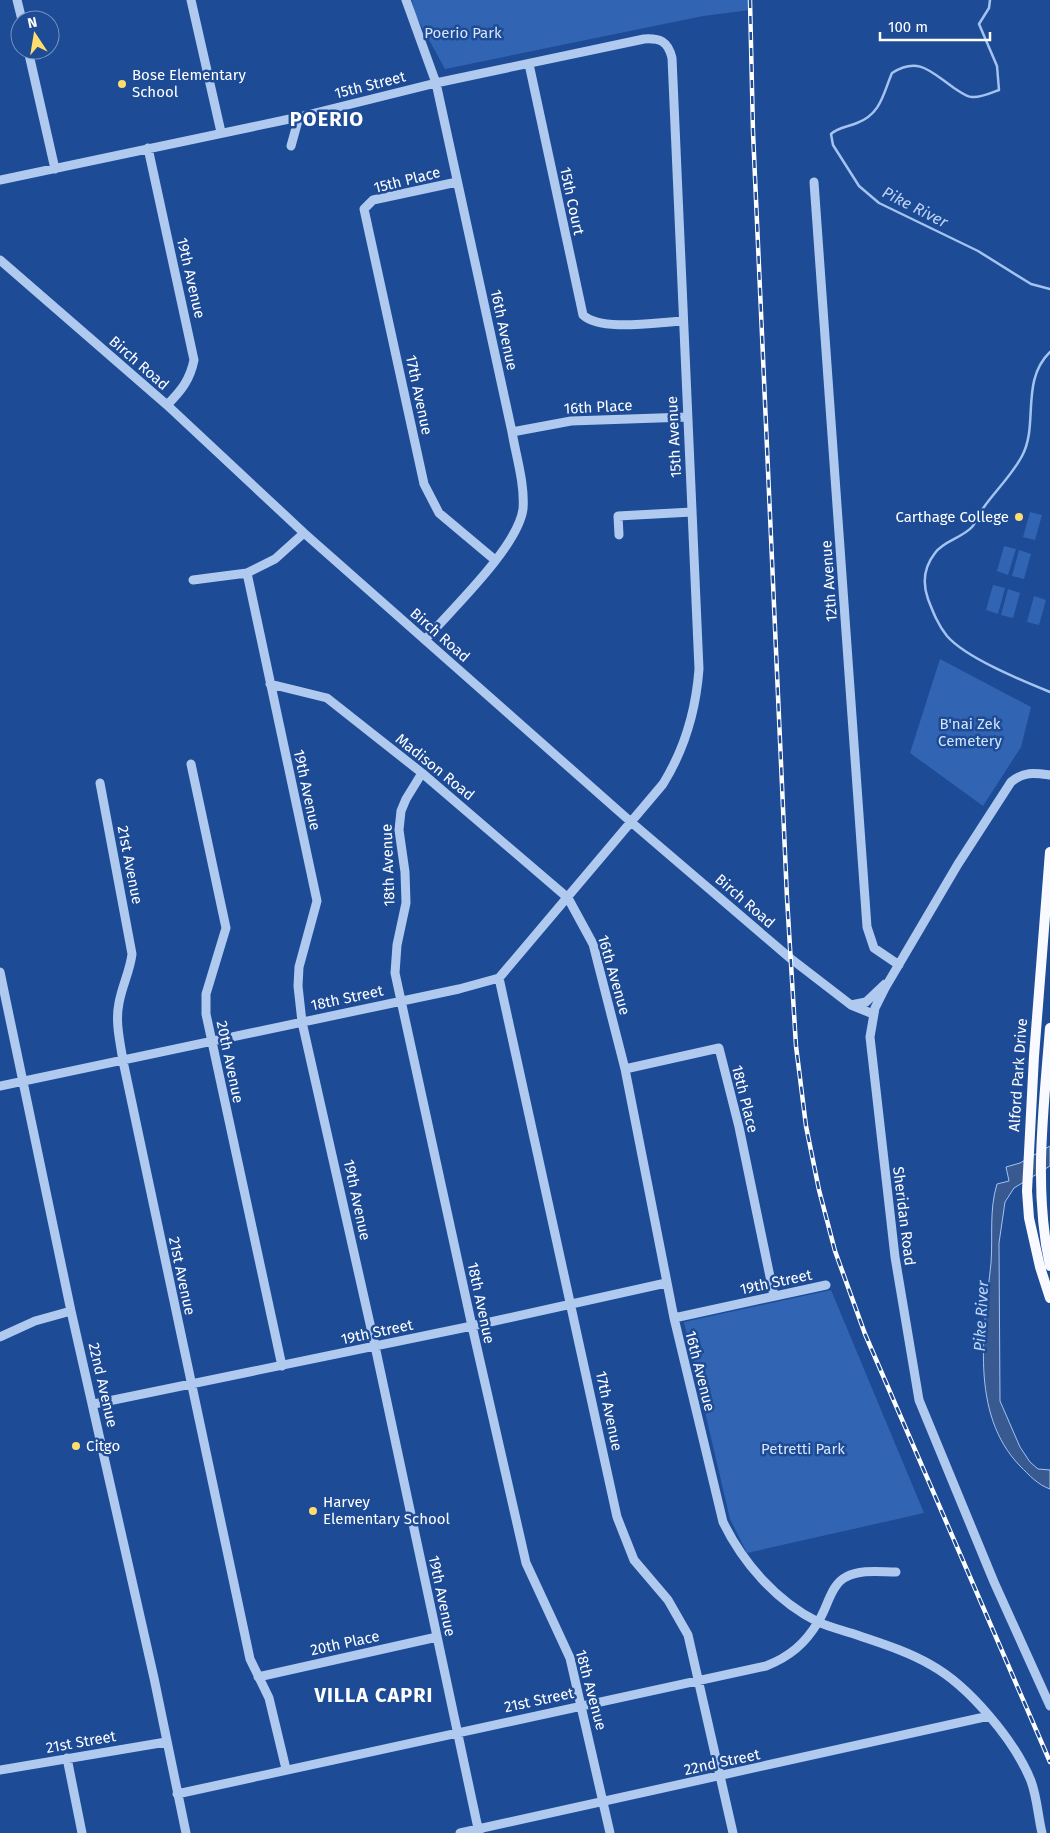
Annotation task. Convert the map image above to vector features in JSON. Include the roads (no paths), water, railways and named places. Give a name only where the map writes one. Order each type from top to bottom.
[{"type":"main road","name":"Alford Park Drive","points":[[1050,852],[1028,1142],[1027,1191],[1029,1218],[1040,1267],[1050,1298]]},
{"type":"main road","name":"Alford Park Drive","points":[[1050,1028],[1040,1182],[1044,1239],[1050,1266]]},
{"type":"street","points":[[191,0],[221,132]]},
{"type":"street","name":"16th Avenue","points":[[406,0],[436,83],[512,432],[522,490],[522,509],[518,525],[495,560],[425,640]]},
{"type":"street","name":"15th Street","points":[[0,180],[299,116],[436,83],[644,39],[659,38]]},
{"type":"street","name":"15th Avenue","points":[[631,822],[653,797],[671,770],[694,708],[699,669],[686,417],[672,58],[670,49],[659,38]]},
{"type":"street","points":[[30,60],[55,169]]},
{"type":"street","name":"15th Court","points":[[529,64],[583,315],[588,320],[608,325],[683,321]]},
{"type":"street","points":[[291,146],[299,116]]},
{"type":"street","name":"19th Avenue","points":[[148,148],[194,360],[188,380],[167,405]]},
{"type":"street","name":"15th Place","points":[[364,209],[373,200],[457,182]]},
{"type":"street","name":"12th Avenue","points":[[814,182],[867,927],[874,948],[899,965]]},
{"type":"street","name":"17th Avenue","points":[[364,209],[424,484],[439,513],[495,560]]},
{"type":"street","name":"Birch Road","points":[[0,260],[167,405],[304,533],[631,822],[790,958],[851,1005],[874,1014]]},
{"type":"street","name":"16th Place","points":[[512,432],[571,421],[686,417]]},
{"type":"street","points":[[618,535],[618,516],[692,512]]},
{"type":"street","points":[[193,580],[247,573],[274,559],[304,533]]},
{"type":"street","name":"19th Avenue","points":[[247,573],[316,901],[299,967],[298,986],[302,1022],[375,1346],[478,1831]]},
{"type":"street","name":"Madison Road","points":[[270,684],[327,698],[422,773],[568,898]]},
{"type":"street","name":"20th Avenue","points":[[191,764],[226,928],[206,994],[206,1014],[282,1366]]},
{"type":"street","name":"18th Avenue","points":[[422,773],[406,799],[399,830],[405,872],[406,903],[397,944],[395,972],[472,1326],[526,1562],[570,1658],[610,1833]]},
{"type":"street","name":"Sheridan Road","points":[[1050,775],[1030,773],[1018,777],[1012,782],[957,866],[889,980],[874,1014],[870,1046],[895,1257],[919,1400],[994,1582],[1050,1706]]},
{"type":"street","name":"21st Avenue","points":[[100,783],[132,954],[119,1002],[117,1020],[123,1061],[190,1385],[250,1659],[273,1709],[286,1770]]},
{"type":"street","points":[[499,978],[631,822]]},
{"type":"street","name":"16th Avenue","points":[[568,898],[593,944],[625,1069],[666,1283],[723,1522],[743,1556],[762,1580],[818,1622],[882,1643],[932,1666],[957,1683],[989,1716],[1017,1755],[1032,1782],[1042,1833]]},
{"type":"street","name":"22nd Avenue","points":[[0,972],[71,1311],[94,1404],[186,1833]]},
{"type":"street","name":"17th Avenue","points":[[499,978],[617,1517],[634,1560],[668,1600],[688,1635],[700,1680],[733,1833]]},
{"type":"street","name":"18th Street","points":[[0,1086],[402,1001],[499,978]]},
{"type":"street","points":[[851,1005],[866,1002],[889,980]]},
{"type":"street","name":"18th Place","points":[[625,1069],[718,1048],[774,1296]]},
{"type":"street","name":"19th Street","points":[[94,1404],[472,1326],[666,1283]]},
{"type":"street","name":"19th Street","points":[[674,1318],[826,1285]]},
{"type":"street","points":[[0,1337],[36,1321],[71,1311]]},
{"type":"street","name":"21st Street","points":[[177,1794],[766,1666],[780,1661],[794,1652],[818,1622],[834,1591],[845,1577],[869,1572],[896,1572]]},
{"type":"street","name":"20th Place","points":[[258,1676],[437,1637]]},
{"type":"street","name":"22nd Street","points":[[460,1833],[478,1831],[989,1716]]},
{"type":"street","name":"21st Street","points":[[0,1770],[166,1742]]},
{"type":"street","points":[[67,1758],[82,1833]]},
{"type":"waterway","name":"Pike River","points":[[990,0],[989,8],[979,24],[997,66],[999,90],[982,96],[970,97],[924,68],[917,66],[901,68],[892,73],[880,102],[871,114],[865,119],[840,128],[831,134],[833,145],[859,186],[879,203],[978,251],[1031,284],[1050,289]]},
{"type":"waterway","name":"Pike River","points":[[1050,352],[1035,376],[1027,444],[1022,456],[1014,470],[982,509],[972,527],[938,549],[931,558],[925,575],[928,599],[936,618],[947,636],[967,652],[995,668],[1050,692]]},
{"type":"railway","points":[[750,0],[753,132],[787,898],[796,1046],[806,1126],[819,1190],[835,1251],[865,1334],[1050,1762]]},
{"type":"place","name":"Bose Elementary School","points":[[122,84]]},
{"type":"place","name":"Carthage College","points":[[1019,517]]},
{"type":"place","name":"Citgo","points":[[76,1446]]},
{"type":"place","name":"Harvey Elementary School","points":[[313,1511]]},
{"type":"district","name":"POERIO","points":[[327,119]]},
{"type":"district","name":"VILLA CAPRI","points":[[374,1695]]},
{"type":"park label","name":"Poerio Park","points":[[463,33]]},
{"type":"park label","name":"B'nai Zek Cemetery","points":[[970,732]]},
{"type":"park label","name":"Petretti Park","points":[[803,1449]]}]
